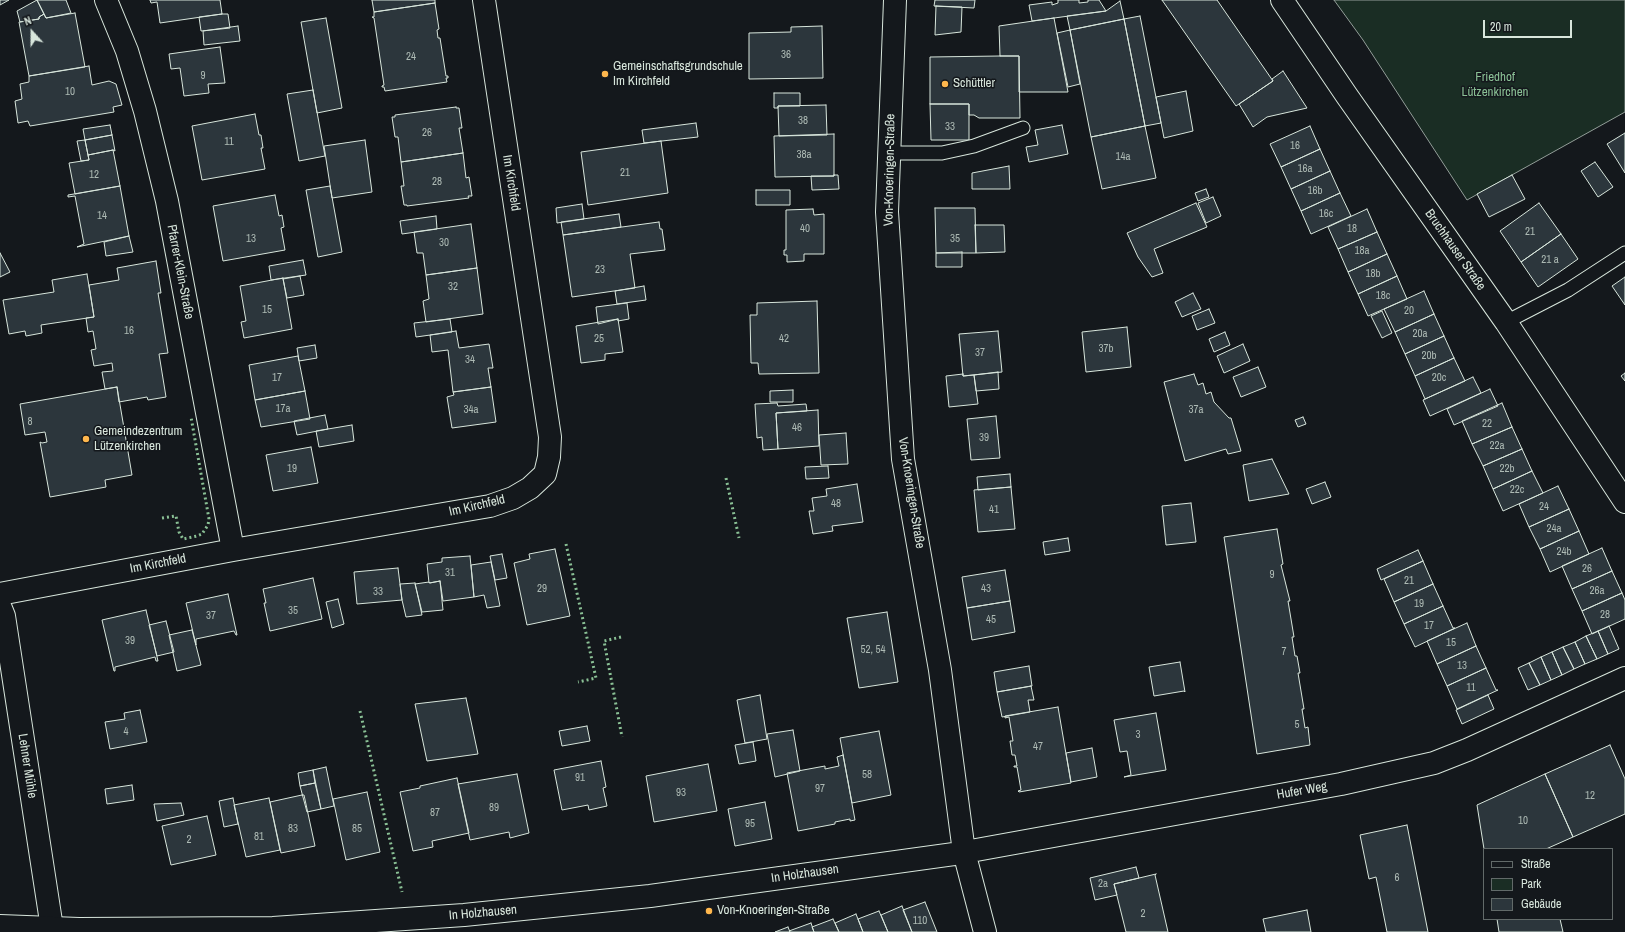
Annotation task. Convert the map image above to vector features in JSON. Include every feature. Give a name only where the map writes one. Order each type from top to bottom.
[{"type":"street","name":"Pfarrer-Klein-Straße","points":[[106,0],[127,51],[145,111],[167,201],[233,550]]},
{"type":"street","name":"Im Kirchfeld","points":[[0,594],[233,550],[490,506],[512,498],[530,488],[545,474],[549,458],[550,437],[484,0]]},
{"type":"street","name":"Von-Knoeringen-Straße","points":[[895,0],[887,212],[904,459],[940,670],[964,852],[985,932]]},
{"type":"street","name":"Bruchhauser Straße","points":[[1282,0],[1343,90],[1506,322],[1625,502]]},
{"type":"street","name":"Lehner Mühle","points":[[0,606],[4,616],[52,928]]},
{"type":"street","name":"Hufer Weg","points":[[964,852],[1341,784],[1434,763],[1467,750],[1625,678]]},
{"type":"street","name":"In Holzhausen","points":[[0,926],[79,929],[273,928],[464,915],[650,896],[964,852]]},
{"type":"lane","points":[[889,153],[942,153],[974,146],[1022,128]]},
{"type":"lane","points":[[1506,322],[1568,290],[1625,253]]},
{"type":"green space","name":"Friedhof Lützenkirchen","points":[[1334,0],[1625,0],[1625,112],[1467,200],[1363,40]]},
{"type":"building","points":[[0,0],[9,0],[0,5]]},
{"type":"building","points":[[37,0],[66,0],[71,13],[46,18]]},
{"type":"building","points":[[37,0],[44,14],[39,17],[39,19],[20,22],[17,11]]},
{"type":"building","points":[[150,0],[220,0],[222,14],[160,23],[157,2],[151,3]]},
{"type":"building","points":[[372,0],[435,0],[435,3],[374,12]]},
{"type":"building","points":[[935,0],[975,0],[974,8],[934,6]]},
{"type":"building","points":[[1058,0],[1079,0],[1079,3],[1088,2],[1088,0],[1099,0],[1106,11],[1032,21],[1029,5],[1052,2],[1052,5],[1058,3]]},
{"type":"building","points":[[1162,0],[1217,0],[1273,81],[1236,106]]},
{"type":"building","points":[[1120,1],[1124,19],[1070,30],[1067,16],[1106,11]]},
{"type":"building","points":[[435,3],[439,29],[437,30],[438,38],[440,38],[446,76],[448,76],[448,78],[446,78],[447,82],[385,91],[384,87],[382,87],[384,85],[374,18],[372,17],[374,17],[374,12]]},
{"type":"building","points":[[936,6],[962,7],[961,32],[935,35]]},
{"type":"building","points":[[75,13],[85,67],[29,76],[19,22],[39,19],[39,17],[44,14],[46,18]]},
{"type":"building","points":[[228,14],[230,28],[201,31],[199,17]]},
{"type":"building","points":[[1140,16],[1161,123],[1145,126],[1124,19]]},
{"type":"building","points":[[326,18],[342,108],[317,113],[301,22]]},
{"type":"building","points":[[1054,18],[1068,92],[1019,92],[1019,56],[1000,56],[999,26]]},
{"type":"building","points":[[1124,19],[1145,126],[1091,137],[1070,30]]},
{"type":"building","points":[[238,26],[240,41],[204,45],[203,31]]},
{"type":"building","points":[[822,26],[823,78],[749,79],[749,33],[791,32],[791,27]]},
{"type":"building","points":[[1070,30],[1080,84],[1068,87],[1057,33]]},
{"type":"building","points":[[220,47],[225,83],[208,84],[209,93],[184,96],[180,68],[171,69],[169,54]]},
{"type":"building","points":[[1019,56],[1020,118],[979,118],[974,115],[969,115],[969,104],[930,104],[930,57]]},
{"type":"building","points":[[89,66],[92,85],[109,81],[116,84],[122,105],[113,107],[114,112],[30,126],[28,121],[18,123],[15,101],[22,99],[20,84],[29,82],[29,76]]},
{"type":"building","points":[[1283,71],[1307,108],[1267,117],[1253,127],[1239,104],[1273,81],[1272,79]]},
{"type":"building","points":[[313,90],[325,156],[299,161],[287,94]]},
{"type":"building","points":[[1186,91],[1193,131],[1164,138],[1156,97]]},
{"type":"building","points":[[774,93],[800,93],[800,106],[778,106],[778,108],[774,108]]},
{"type":"building","points":[[930,104],[969,104],[969,140],[931,140]]},
{"type":"building","points":[[826,105],[827,135],[779,136],[778,106]]},
{"type":"building","points":[[456,107],[459,108],[462,128],[459,128],[463,153],[401,162],[398,137],[395,137],[392,117],[395,117],[395,115]]},
{"type":"building","points":[[255,114],[259,135],[261,135],[263,148],[261,148],[265,169],[202,180],[192,126]]},
{"type":"building","points":[[696,123],[698,137],[644,143],[642,130]]},
{"type":"building","points":[[110,125],[112,135],[85,140],[83,129]]},
{"type":"building","points":[[1062,125],[1068,154],[1029,162],[1026,147],[1038,145],[1035,130]]},
{"type":"building","points":[[1145,126],[1156,178],[1102,189],[1091,137]]},
{"type":"building","points":[[1310,126],[1320,149],[1281,167],[1270,144]]},
{"type":"building","points":[[1625,133],[1625,173],[1607,144]]},
{"type":"building","points":[[834,134],[834,176],[775,177],[774,136]]},
{"type":"building","points":[[112,135],[115,151],[113,150],[88,155],[85,140]]},
{"type":"building","points":[[85,140],[89,160],[81,161],[77,141]]},
{"type":"building","points":[[365,140],[372,192],[332,198],[324,146]]},
{"type":"building","points":[[661,141],[668,193],[588,205],[581,152]]},
{"type":"building","points":[[1320,149],[1330,171],[1291,189],[1281,167]]},
{"type":"building","points":[[113,150],[120,186],[75,194],[69,163],[89,160],[88,155]]},
{"type":"building","points":[[463,153],[466,178],[469,177],[472,196],[468,196],[469,198],[407,206],[404,205],[401,186],[404,186],[401,162]]},
{"type":"building","points":[[1595,162],[1613,187],[1598,197],[1581,171]]},
{"type":"building","points":[[1009,166],[1010,189],[972,189],[972,173]]},
{"type":"building","points":[[1330,171],[1340,193],[1301,211],[1291,189]]},
{"type":"building","points":[[838,175],[839,189],[812,190],[811,176]]},
{"type":"building","points":[[1512,175],[1525,199],[1489,217],[1477,194]]},
{"type":"building","points":[[120,186],[129,236],[77,247],[84,244],[75,196],[68,197],[68,195]]},
{"type":"building","points":[[330,186],[342,252],[318,257],[306,190]]},
{"type":"building","points":[[1206,189],[1209,197],[1198,201],[1195,193]]},
{"type":"building","points":[[756,190],[790,190],[790,205],[756,205]]},
{"type":"building","points":[[1340,193],[1351,216],[1311,234],[1301,211]]},
{"type":"building","points":[[275,195],[279,216],[282,215],[284,227],[281,228],[285,250],[223,261],[213,206]]},
{"type":"building","points":[[1213,197],[1221,216],[1206,223],[1198,203]]},
{"type":"building","points":[[1196,203],[1207,227],[1154,249],[1163,273],[1152,277],[1138,257],[1127,233]]},
{"type":"building","points":[[1539,203],[1561,234],[1521,262],[1500,231]]},
{"type":"building","points":[[582,204],[584,219],[557,223],[556,208]]},
{"type":"building","points":[[935,208],[975,208],[976,253],[936,253]]},
{"type":"building","points":[[813,209],[814,215],[824,214],[824,254],[804,254],[804,261],[787,262],[787,255],[784,255],[784,250],[786,250],[786,210]]},
{"type":"building","points":[[1367,209],[1377,232],[1338,249],[1328,227]]},
{"type":"building","points":[[619,214],[621,227],[563,235],[561,222]]},
{"type":"building","points":[[436,216],[437,229],[402,234],[400,221]]},
{"type":"building","points":[[659,222],[660,229],[662,229],[665,250],[630,254],[635,288],[572,297],[563,235]]},
{"type":"building","points":[[471,224],[477,268],[426,275],[423,253],[417,253],[414,232]]},
{"type":"building","points":[[975,225],[1004,225],[1005,252],[976,253]]},
{"type":"building","points":[[1377,232],[1387,254],[1348,272],[1338,249]]},
{"type":"building","points":[[1561,234],[1578,259],[1538,287],[1521,262]]},
{"type":"building","points":[[129,236],[133,252],[106,256],[104,242]]},
{"type":"building","points":[[962,252],[962,267],[936,267],[936,253]]},
{"type":"building","points":[[0,253],[10,272],[0,277]]},
{"type":"building","points":[[1387,254],[1397,276],[1358,294],[1348,272]]},
{"type":"building","points":[[303,260],[306,275],[271,280],[269,266]]},
{"type":"building","points":[[156,261],[161,293],[158,293],[168,353],[159,354],[166,397],[148,400],[147,397],[119,402],[117,387],[105,389],[102,372],[113,371],[112,363],[94,366],[91,350],[96,349],[93,331],[88,332],[86,318],[94,317],[89,285],[119,280],[117,268]]},
{"type":"building","points":[[477,268],[483,314],[426,322],[423,301],[429,299],[426,275]]},
{"type":"building","points":[[87,274],[94,317],[41,325],[42,333],[26,336],[25,331],[9,334],[3,300],[54,292],[52,280]]},
{"type":"building","points":[[300,276],[304,295],[287,298],[283,279]]},
{"type":"building","points":[[1397,276],[1407,299],[1368,316],[1358,294]]},
{"type":"building","points":[[1625,277],[1625,305],[1612,286]]},
{"type":"building","points":[[283,278],[292,329],[244,338],[241,322],[246,321],[240,286]]},
{"type":"building","points":[[644,286],[646,300],[617,304],[615,291]]},
{"type":"building","points":[[1424,291],[1434,314],[1395,332],[1384,309]]},
{"type":"building","points":[[1193,293],[1201,309],[1182,317],[1175,302]]},
{"type":"building","points":[[817,301],[819,373],[759,374],[758,363],[751,363],[750,315],[757,315],[757,303]]},
{"type":"building","points":[[627,303],[629,319],[618,321],[618,319],[598,324],[596,307]]},
{"type":"building","points":[[1209,309],[1215,323],[1197,330],[1192,316]]},
{"type":"building","points":[[1382,311],[1392,333],[1382,338],[1371,316]]},
{"type":"building","points":[[1434,314],[1444,336],[1405,354],[1395,332]]},
{"type":"building","points":[[450,319],[452,332],[416,337],[414,323]]},
{"type":"building","points":[[618,319],[623,352],[605,354],[605,360],[581,363],[576,326]]},
{"type":"building","points":[[1127,327],[1131,367],[1086,372],[1082,332]]},
{"type":"building","points":[[456,331],[459,348],[489,344],[493,368],[488,368],[491,387],[453,392],[448,350],[432,352],[430,335]]},
{"type":"building","points":[[998,331],[1002,372],[963,376],[959,334]]},
{"type":"building","points":[[1225,332],[1230,345],[1214,352],[1209,339]]},
{"type":"building","points":[[1444,336],[1454,358],[1415,376],[1405,354]]},
{"type":"building","points":[[1243,344],[1250,361],[1224,373],[1217,356]]},
{"type":"building","points":[[315,345],[317,358],[299,361],[297,348]]},
{"type":"building","points":[[298,356],[305,391],[255,400],[249,365]]},
{"type":"building","points":[[1454,358],[1465,381],[1425,399],[1415,376]]},
{"type":"building","points":[[1258,367],[1266,387],[1241,397],[1233,377]]},
{"type":"building","points":[[998,372],[999,389],[976,391],[974,375]]},
{"type":"building","points":[[1625,373],[1625,381],[1621,376]]},
{"type":"building","points":[[963,374],[963,376],[974,375],[978,404],[949,407],[946,376]]},
{"type":"building","points":[[1194,374],[1198,385],[1203,383],[1206,394],[1211,392],[1214,402],[1229,418],[1231,418],[1241,451],[1228,454],[1226,449],[1185,461],[1164,382]]},
{"type":"building","points":[[1473,377],[1481,393],[1430,416],[1423,400]]},
{"type":"building","name":"Gemeindezentrum Lützenkirchen","points":[[117,387],[132,475],[105,480],[106,487],[50,497],[40,442],[47,442],[45,432],[25,435],[20,404]]},
{"type":"building","points":[[491,387],[496,422],[452,428],[447,397],[454,395],[453,392]]},
{"type":"building","points":[[1490,389],[1498,406],[1454,425],[1447,409]]},
{"type":"building","points":[[793,390],[793,402],[770,402],[770,391]]},
{"type":"building","points":[[305,391],[310,419],[261,427],[255,400]]},
{"type":"building","points":[[777,403],[778,406],[806,404],[807,411],[776,413],[778,449],[763,450],[762,437],[757,438],[755,404]]},
{"type":"building","points":[[1502,403],[1512,427],[1472,444],[1462,421]]},
{"type":"building","points":[[818,410],[819,446],[778,449],[776,413]]},
{"type":"building","points":[[325,415],[328,429],[297,435],[294,421]]},
{"type":"building","points":[[996,416],[1000,458],[971,460],[967,419]]},
{"type":"building","points":[[1303,417],[1306,424],[1298,427],[1295,420]]},
{"type":"building","points":[[352,425],[354,441],[319,447],[316,431]]},
{"type":"building","points":[[1512,427],[1522,449],[1483,466],[1472,444]]},
{"type":"building","points":[[846,433],[848,464],[821,465],[819,435]]},
{"type":"building","points":[[311,447],[318,483],[273,491],[266,455]]},
{"type":"building","points":[[1522,449],[1532,471],[1493,489],[1483,466]]},
{"type":"building","points":[[1272,459],[1289,494],[1249,501],[1243,465]]},
{"type":"building","points":[[828,466],[829,478],[806,479],[805,467]]},
{"type":"building","points":[[1532,471],[1543,493],[1503,511],[1493,489]]},
{"type":"building","points":[[1010,474],[1011,487],[978,490],[977,477]]},
{"type":"building","points":[[1325,482],[1331,497],[1312,504],[1306,489]]},
{"type":"building","points":[[857,484],[863,522],[832,526],[833,531],[813,534],[809,511],[814,511],[812,498],[827,496],[826,489]]},
{"type":"building","points":[[1558,486],[1569,509],[1529,527],[1519,504]]},
{"type":"building","points":[[1011,487],[1015,529],[978,532],[974,490]]},
{"type":"building","points":[[1191,503],[1196,542],[1166,545],[1162,506]]},
{"type":"building","points":[[1569,509],[1579,531],[1540,549],[1529,527]]},
{"type":"building","points":[[1277,529],[1283,564],[1281,565],[1290,601],[1288,601],[1294,637],[1292,637],[1295,656],[1297,656],[1300,673],[1298,673],[1304,709],[1302,709],[1305,728],[1308,727],[1310,745],[1257,754],[1224,537]]},
{"type":"building","points":[[1579,531],[1589,554],[1550,572],[1540,549]]},
{"type":"building","points":[[1068,538],[1070,551],[1045,555],[1043,542]]},
{"type":"building","points":[[1602,548],[1612,571],[1572,589],[1562,566]]},
{"type":"building","points":[[555,549],[570,616],[527,625],[514,563],[530,559],[529,554]]},
{"type":"building","points":[[1418,550],[1423,561],[1381,580],[1377,569]]},
{"type":"building","points":[[502,554],[507,578],[495,580],[490,556]]},
{"type":"building","points":[[470,556],[474,597],[443,601],[440,581],[429,583],[427,564],[442,562],[442,558]]},
{"type":"building","points":[[1423,561],[1433,584],[1394,602],[1384,579]]},
{"type":"building","points":[[491,562],[500,606],[487,608],[484,595],[474,597],[471,565]]},
{"type":"building","points":[[398,568],[402,600],[357,604],[354,572]]},
{"type":"building","points":[[1005,570],[1010,601],[967,608],[962,577]]},
{"type":"building","points":[[1612,571],[1622,593],[1582,611],[1572,589]]},
{"type":"building","points":[[313,578],[322,619],[270,631],[264,603],[266,603],[263,589]]},
{"type":"building","points":[[440,581],[443,610],[422,612],[415,584]]},
{"type":"building","points":[[415,583],[422,615],[406,617],[400,584]]},
{"type":"building","points":[[1433,584],[1443,606],[1404,624],[1394,602]]},
{"type":"building","points":[[1622,593],[1625,600],[1625,619],[1592,634],[1582,611]]},
{"type":"building","points":[[228,594],[237,635],[234,631],[196,639],[196,645],[186,603]]},
{"type":"building","points":[[338,599],[344,624],[332,628],[326,602]]},
{"type":"building","points":[[1010,601],[1015,632],[972,640],[967,608]]},
{"type":"building","points":[[1443,606],[1453,628],[1455,628],[1415,647],[1404,624]]},
{"type":"building","points":[[146,610],[158,661],[156,661],[155,657],[115,667],[114,671],[102,620]]},
{"type":"building","points":[[887,612],[898,682],[859,688],[847,618]]},
{"type":"building","points":[[166,621],[174,652],[157,656],[149,625]]},
{"type":"building","points":[[1467,623],[1476,646],[1437,664],[1427,641]]},
{"type":"building","points":[[1609,626],[1619,649],[1608,654],[1598,631]]},
{"type":"building","points":[[192,630],[201,665],[177,671],[169,635]]},
{"type":"building","points":[[1598,631],[1608,654],[1597,659],[1586,636]]},
{"type":"building","points":[[1586,636],[1597,659],[1585,664],[1575,642]]},
{"type":"building","points":[[1575,642],[1585,664],[1574,669],[1563,647]]},
{"type":"building","points":[[1476,646],[1486,668],[1447,686],[1437,664]]},
{"type":"building","points":[[1563,647],[1574,669],[1562,675],[1552,652]]},
{"type":"building","points":[[1552,652],[1562,675],[1551,680],[1541,657]]},
{"type":"building","points":[[1541,657],[1551,680],[1540,685],[1529,663]]},
{"type":"building","points":[[1180,662],[1185,692],[1154,696],[1149,667]]},
{"type":"building","points":[[1529,663],[1540,685],[1528,690],[1518,668]]},
{"type":"building","points":[[1029,666],[1032,686],[997,692],[994,672]]},
{"type":"building","points":[[1486,668],[1496,690],[1498,690],[1457,709],[1447,686]]},
{"type":"building","points":[[1031,686],[1034,700],[1028,700],[1030,712],[1002,717],[997,692]]},
{"type":"building","points":[[760,695],[767,739],[745,743],[737,700]]},
{"type":"building","points":[[1488,695],[1494,709],[1462,724],[1456,710]]},
{"type":"building","points":[[466,698],[478,754],[427,761],[415,704]]},
{"type":"building","points":[[1058,707],[1071,783],[1019,792],[1018,791],[1021,790],[1017,767],[1014,767],[1017,766],[1015,755],[1012,755],[1010,741],[1013,741],[1009,717],[1005,718],[1005,716]]},
{"type":"building","points":[[140,710],[147,742],[110,749],[105,722],[125,719],[124,713]]},
{"type":"building","points":[[1156,713],[1166,770],[1124,777],[1131,775],[1127,751],[1120,752],[1114,720]]},
{"type":"building","points":[[587,726],[590,741],[562,746],[559,731]]},
{"type":"building","points":[[793,730],[800,771],[775,777],[767,734]]},
{"type":"building","points":[[879,731],[891,795],[852,803],[840,738]]},
{"type":"building","points":[[753,742],[756,761],[739,764],[735,745]]},
{"type":"building","points":[[1610,745],[1625,779],[1625,814],[1573,837],[1545,774]]},
{"type":"building","points":[[1092,748],[1097,777],[1071,782],[1066,753]]},
{"type":"building","points":[[843,755],[855,820],[850,821],[850,819],[835,822],[835,824],[798,831],[787,773],[825,766],[825,769],[839,766],[837,757]]},
{"type":"building","points":[[601,761],[606,787],[603,788],[607,806],[589,810],[588,805],[562,810],[554,770]]},
{"type":"building","points":[[708,764],[717,811],[654,822],[646,776]]},
{"type":"building","points":[[326,767],[334,806],[321,809],[313,770]]},
{"type":"building","points":[[313,770],[315,783],[300,786],[298,773]]},
{"type":"building","points":[[517,774],[529,833],[510,838],[509,832],[470,840],[458,784]]},
{"type":"building","points":[[1545,774],[1573,837],[1548,848],[1484,848],[1477,805]]},
{"type":"building","points":[[457,778],[469,833],[432,841],[433,847],[413,851],[400,792]]},
{"type":"building","points":[[315,783],[321,809],[307,812],[300,786]]},
{"type":"building","points":[[132,785],[134,800],[107,804],[105,789]]},
{"type":"building","points":[[367,792],[380,852],[346,860],[333,799]]},
{"type":"building","points":[[304,795],[315,846],[281,853],[270,802]]},
{"type":"building","points":[[233,798],[238,824],[224,827],[219,801]]},
{"type":"building","points":[[269,798],[280,850],[246,857],[234,805]]},
{"type":"building","points":[[765,802],[772,839],[735,846],[728,809]]},
{"type":"building","points":[[181,803],[184,815],[157,821],[154,804]]},
{"type":"building","points":[[207,816],[216,855],[171,865],[162,826]]},
{"type":"building","points":[[1407,825],[1428,932],[1387,932],[1376,877],[1369,879],[1360,835]]},
{"type":"building","points":[[1136,867],[1139,878],[1114,884],[1117,895],[1095,900],[1090,878]]},
{"type":"building","points":[[1156,874],[1168,932],[1126,932],[1114,884]]},
{"type":"building","points":[[925,902],[937,932],[912,932],[903,910]]},
{"type":"building","points":[[902,906],[912,932],[888,932],[881,915]]},
{"type":"building","points":[[1307,910],[1311,932],[1266,932],[1263,919]]},
{"type":"building","points":[[879,911],[888,932],[863,932],[858,919]]},
{"type":"building","points":[[856,914],[863,932],[839,932],[835,923]]},
{"type":"building","points":[[833,919],[839,932],[814,932],[812,927]]},
{"type":"building","points":[[1497,920],[1560,920],[1563,932],[1499,932]]},
{"type":"building","points":[[811,923],[814,932],[789,931]]},
{"type":"building","points":[[788,927],[790,932],[775,932]]},
{"type":"hedge","points":[[162,518],[176,516],[179,532],[183,539],[202,534],[208,525],[209,519],[191,417]]},
{"type":"hedge","points":[[726,478],[739,538]]},
{"type":"hedge","points":[[566,544],[596,678],[578,682]]},
{"type":"hedge","points":[[621,637],[604,641],[622,737]]},
{"type":"hedge","points":[[360,711],[402,892]]},
{"type":"place","name":"Gemeinschaftsgrundschule Im Kirchfeld","points":[[605,74]]},
{"type":"place","name":"Schüttler","points":[[945,84]]},
{"type":"place","name":"Gemeindezentrum Lützenkirchen","points":[[86,439]]},
{"type":"place","name":"Von-Knoeringen-Straße","points":[[709,911]]}]
